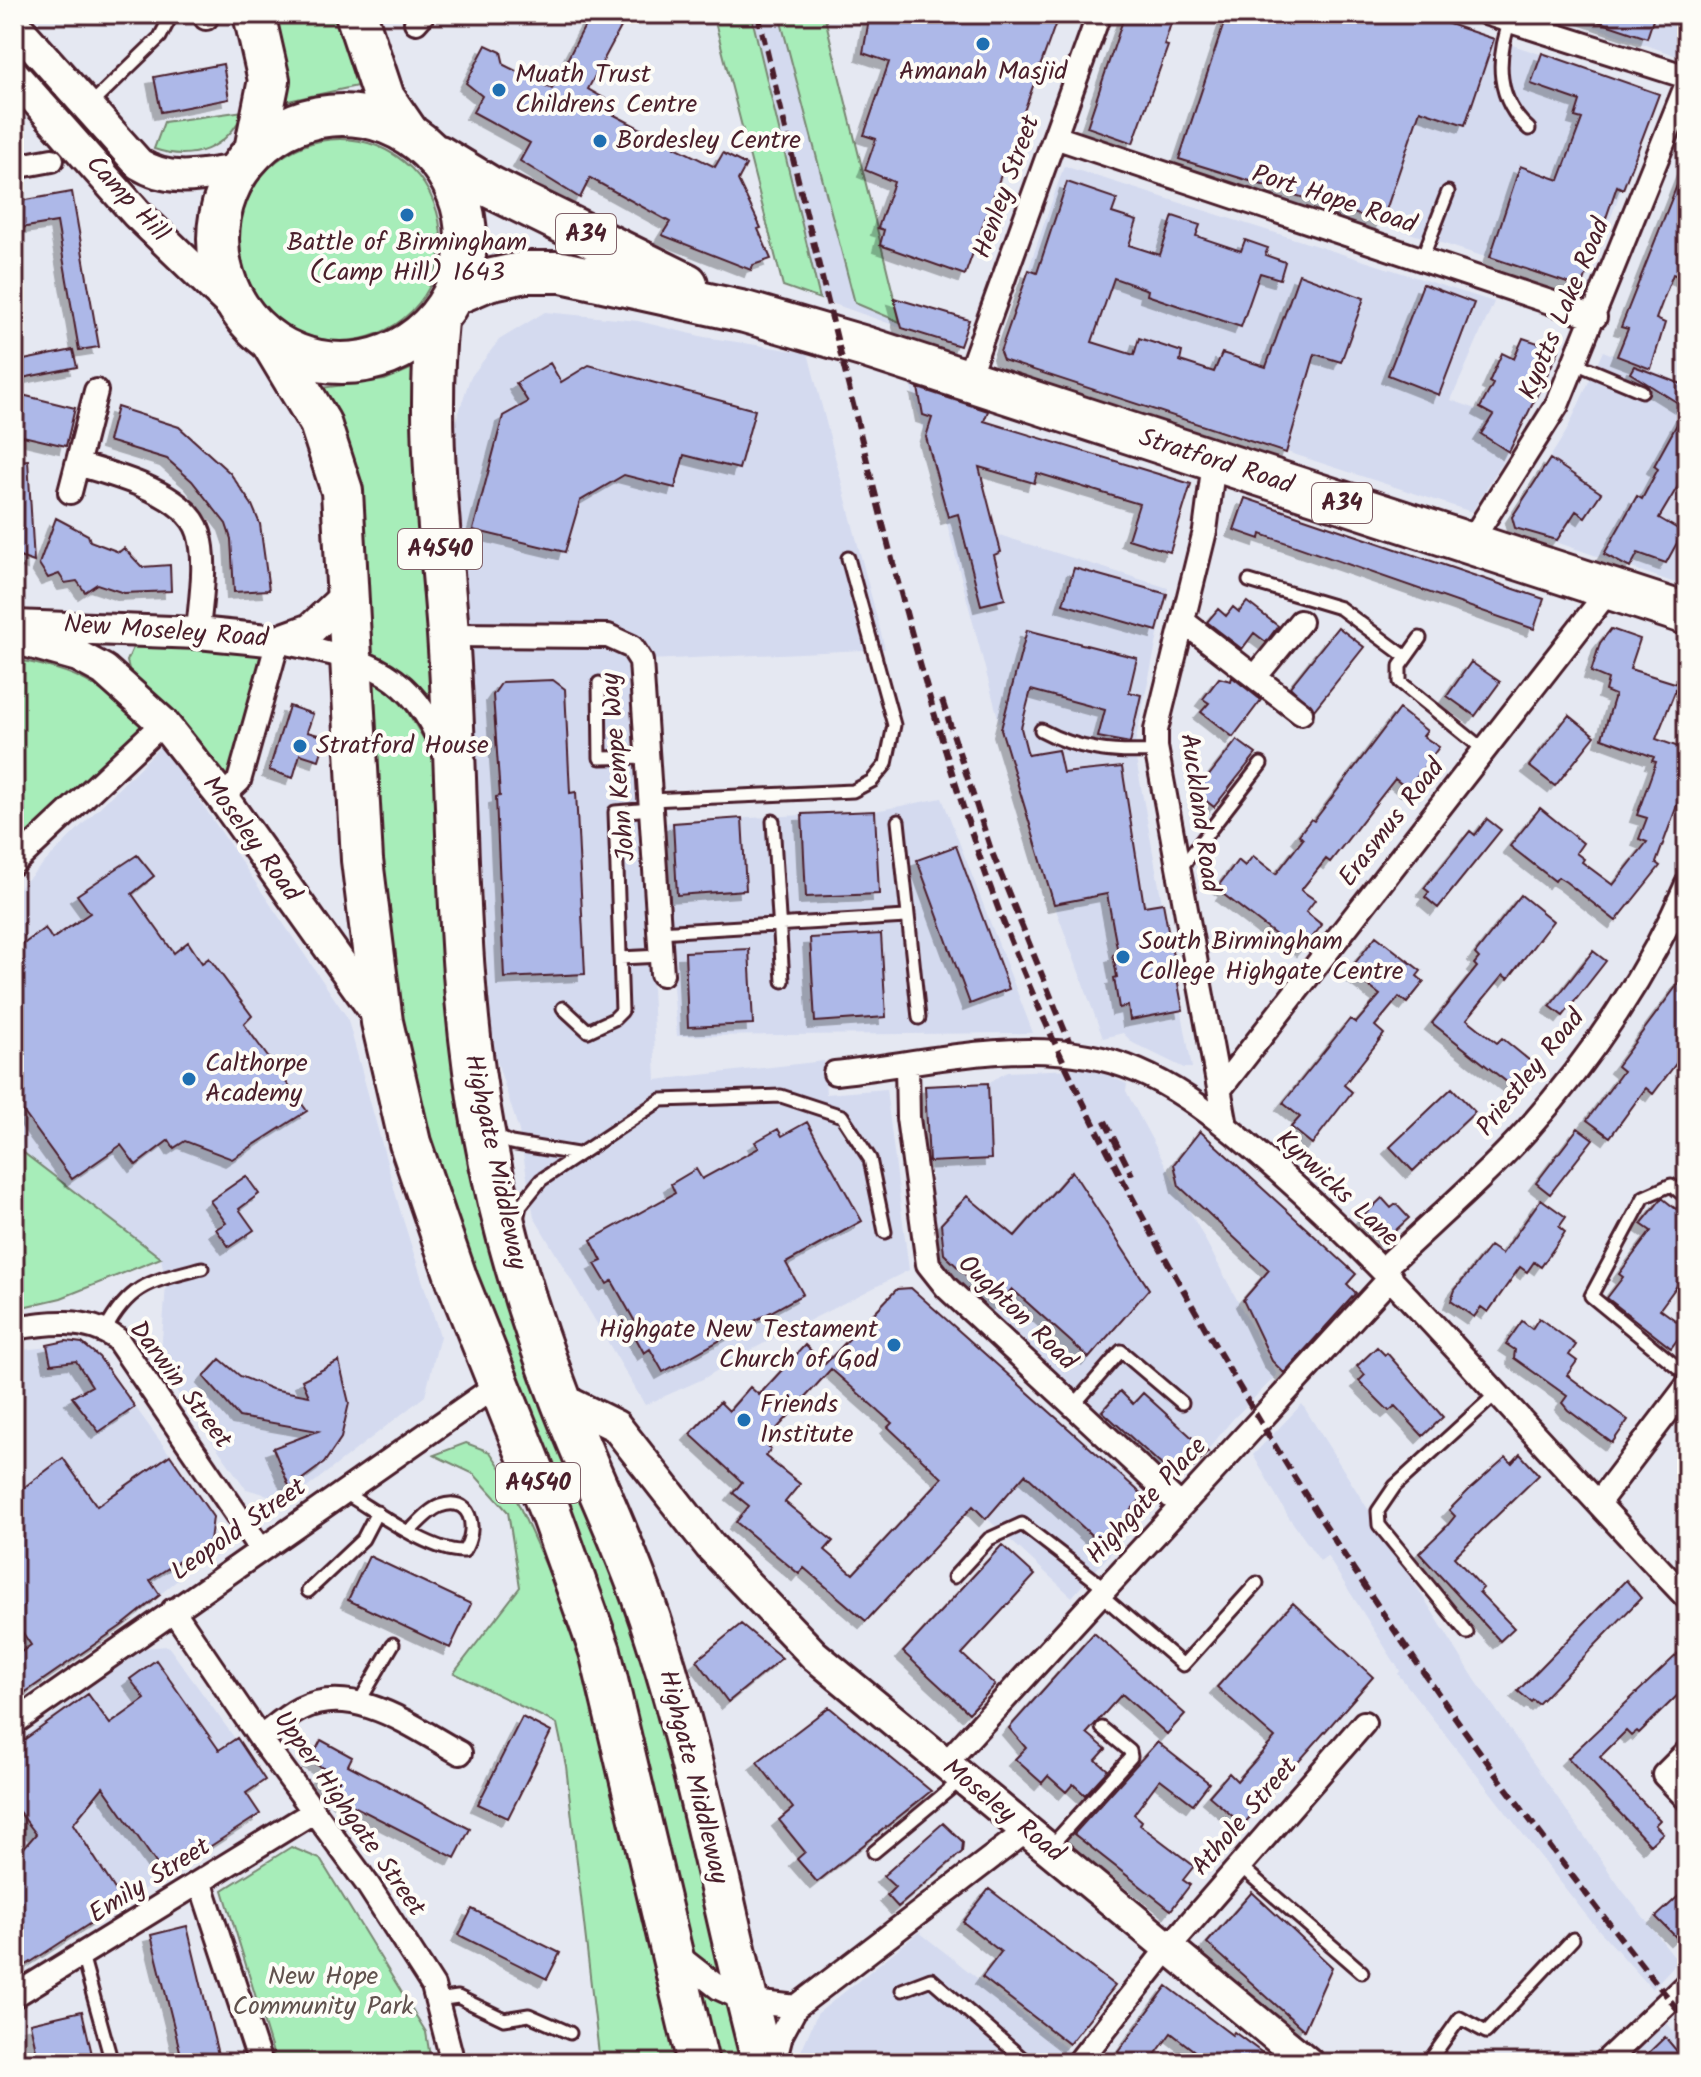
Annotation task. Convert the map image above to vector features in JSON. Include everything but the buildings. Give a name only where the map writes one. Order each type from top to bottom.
[{"type":"highway","points":[[254,14],[269,80],[247,160],[221,211],[218,245],[223,279],[258,331],[305,359],[341,365],[377,360],[410,345],[446,307],[466,256],[466,218],[453,181],[384,98],[356,14]]},
{"type":"highway","points":[[247,160],[281,130],[312,118],[345,114],[378,119],[419,141]]},
{"type":"highway","name":"Stratford Road","points":[[419,141],[490,187],[745,312]]},
{"type":"highway","name":"Stratford Road","points":[[446,307],[525,272],[562,272],[745,312],[967,380],[1687,614]]},
{"type":"highway","name":"Highgate Middleway","points":[[446,307],[430,389],[437,522],[448,635],[459,922],[483,1129],[509,1251],[561,1399],[643,1599],[673,1689],[763,2063]]},
{"type":"highway","name":"A4540","points":[[258,331],[320,423],[342,491],[350,592],[350,659],[362,860],[382,1022],[410,1143],[497,1385],[551,1514],[600,1651],[698,2063]]},
{"type":"street","name":"Henley Street","points":[[967,380],[1099,14]]},
{"type":"street","points":[[1488,14],[1687,77]]},
{"type":"street","name":"Camp Hill","points":[[14,24],[139,164],[153,173],[176,179],[247,160]]},
{"type":"street","name":"Camp Hill","points":[[14,75],[137,214],[258,331]]},
{"type":"street","name":"Kyotts Lake Road","points":[[1470,543],[1557,405],[1687,84]]},
{"type":"street","name":"Port Hope Road","points":[[1055,137],[1595,317]]},
{"type":"street","points":[[14,167],[52,160]]},
{"type":"street","points":[[70,492],[96,391]]},
{"type":"street","name":"Auckland Road","points":[[1214,462],[1205,531],[1156,730],[1156,751],[1226,1126]]},
{"type":"street","points":[[77,464],[148,488],[176,504],[199,530],[203,568],[198,633]]},
{"type":"street","name":"Erasmus Road","points":[[1220,1089],[1609,590]]},
{"type":"street","name":"New Moseley Road","points":[[14,626],[42,624],[278,641],[311,629],[350,592]]},
{"type":"street","points":[[1184,622],[1301,713]]},
{"type":"street","points":[[1256,676],[1300,622]]},
{"type":"street","points":[[104,670],[120,632]]},
{"type":"street","name":"John Kempe Way","points":[[448,635],[608,636],[632,647],[641,661],[662,965]]},
{"type":"street","name":"Moseley Road","points":[[14,638],[78,656],[104,670],[163,723],[222,797],[382,1022]]},
{"type":"street","points":[[222,797],[239,781],[278,641],[384,671],[416,701],[435,729],[453,777]]},
{"type":"street","points":[[14,863],[163,723]]},
{"type":"street","name":"Priestley Road","points":[[1387,1273],[1526,1130],[1572,1075],[1636,978],[1687,884]]},
{"type":"street","name":"Kyrwicks Lane","points":[[835,1073],[1008,1051],[1087,1056],[1137,1070],[1177,1090],[1226,1126],[1337,1223],[1387,1273],[1687,1598]]},
{"type":"street","name":"Oughton Road","points":[[907,1065],[908,1118],[928,1264],[947,1288],[1180,1505]]},
{"type":"street","name":"Highgate Place","points":[[954,1771],[1102,1591],[1387,1273]]},
{"type":"street","name":"Darwin Street","points":[[14,1328],[59,1323],[85,1324],[117,1339],[181,1428],[261,1550]]},
{"type":"street","name":"Leopold Street","points":[[14,1723],[497,1385]]},
{"type":"street","points":[[1598,1503],[1687,1386]]},
{"type":"street","name":"Moseley Road","points":[[561,1399],[616,1426],[710,1546],[814,1655],[1308,2063]]},
{"type":"street","name":"Upper Highgate Street","points":[[173,1610],[260,1738],[368,1885],[433,1986],[453,2063]]},
{"type":"street","points":[[260,1738],[301,1708],[338,1699],[387,1712],[460,1753]]},
{"type":"street","name":"Athole Street","points":[[1078,2063],[1169,1947],[1364,1723]]},
{"type":"street","points":[[1687,1752],[1664,1775],[1687,1799]]},
{"type":"street","name":"Emily Street","points":[[14,1996],[201,1884],[313,1812]]},
{"type":"street","points":[[774,2063],[781,2035],[796,2007],[1038,1840]]},
{"type":"street","points":[[201,1884],[260,2063]]},
{"type":"street","points":[[672,1951],[719,1988],[747,2001],[796,2007]]},
{"type":"street","points":[[737,1954],[773,1993],[796,2007]]},
{"type":"street","points":[[1604,2063],[1687,1984]]},
{"type":"lane","points":[[87,107],[160,37],[172,14]]},
{"type":"lane","points":[[1510,21],[1501,47],[1505,96],[1510,109],[1529,129]]},
{"type":"lane","points":[[1422,259],[1448,192]]},
{"type":"lane","points":[[1575,363],[1642,391]]},
{"type":"lane","points":[[563,1008],[588,1031],[620,1015],[615,812],[651,804],[853,791],[886,764],[894,725],[848,558]]},
{"type":"lane","points":[[1249,581],[1340,608],[1406,657]]},
{"type":"lane","points":[[1420,638],[1400,666],[1400,682],[1484,750]]},
{"type":"lane","points":[[599,683],[600,758],[648,757]]},
{"type":"lane","points":[[1041,730],[1078,747],[1126,753],[1156,751]]},
{"type":"lane","points":[[1178,873],[1261,764]]},
{"type":"lane","points":[[773,821],[783,981]]},
{"type":"lane","points":[[898,821],[919,1018]]},
{"type":"lane","points":[[659,932],[906,917]]},
{"type":"lane","points":[[620,958],[662,965]]},
{"type":"lane","points":[[509,1251],[520,1206],[541,1180],[577,1154],[661,1100],[734,1095],[781,1096],[842,1116],[870,1159],[885,1232]]},
{"type":"lane","points":[[483,1129],[511,1143],[577,1154]]},
{"type":"lane","points":[[1687,1198],[1671,1185],[1644,1197],[1591,1296],[1687,1375]]},
{"type":"lane","points":[[105,1331],[117,1308],[135,1289],[149,1282],[202,1268]]},
{"type":"lane","points":[[1073,1406],[1121,1351],[1182,1403]]},
{"type":"lane","points":[[1467,1633],[1379,1525],[1378,1511],[1395,1486],[1497,1393]]},
{"type":"lane","points":[[343,1492],[377,1512],[410,1531],[447,1552],[464,1551],[474,1536],[472,1519],[463,1509],[450,1503],[437,1506],[410,1531]]},
{"type":"lane","points":[[308,1591],[363,1539],[377,1512]]},
{"type":"lane","points":[[954,1577],[989,1539],[1022,1524],[1183,1665],[1257,1583]]},
{"type":"lane","points":[[357,1704],[393,1644]]},
{"type":"lane","points":[[1038,1840],[1131,1757],[1130,1751],[1102,1728]]},
{"type":"lane","points":[[874,1852],[954,1771]]},
{"type":"lane","points":[[1240,1866],[1362,1972]]},
{"type":"lane","points":[[1428,2063],[1460,2018],[1486,2032],[1573,1939]]},
{"type":"lane","points":[[82,1955],[112,2063]]},
{"type":"lane","points":[[902,1990],[931,1979],[1023,2059],[1020,2063]]},
{"type":"lane","points":[[437,2000],[458,1997],[496,2017],[529,2015],[570,2033]]},
{"type":"shaded area","points":[[713,14],[824,14],[902,328],[783,286]]},
{"type":"shaded area","points":[[1227,14],[1420,14],[1659,94],[1583,288],[1176,159]]},
{"type":"shaded area","points":[[1557,14],[1687,14],[1687,31],[1677,56]]},
{"type":"shaded area","points":[[1064,166],[1494,302],[1451,400],[1493,415],[1521,432],[1472,512],[1003,360],[1000,352]]},
{"type":"shaded area","points":[[545,312],[638,321],[704,337],[808,353],[885,649],[627,661],[648,892],[656,1080],[824,1061],[826,1094],[886,1089],[909,1270],[745,1353],[703,1379],[645,1405],[534,1217],[519,1131],[492,1046],[455,424],[470,378],[499,340]]},
{"type":"shaded area","points":[[1603,351],[1687,385],[1687,484],[1680,497],[1687,501],[1687,587],[1515,528],[1512,517],[1566,432]]},
{"type":"shaded area","points":[[910,383],[986,413],[974,451],[996,534],[1168,588],[1134,748],[1192,1068],[1184,1068],[1133,1043],[1123,1033],[1103,1038],[1054,904],[1001,729]]},
{"type":"shaded area","name":"Calthorpe Academy","points":[[162,745],[347,1017],[400,1210],[440,1336],[425,1396],[290,1501],[246,1489],[160,1367],[166,1284],[161,1258],[20,1150],[14,1141],[14,893]]},
{"type":"shaded area","points":[[942,798],[1033,1033],[677,1036],[660,823],[875,811]]},
{"type":"shaded area","points":[[1093,1068],[1127,1084],[1126,1091],[1277,1375],[1232,1420],[1194,1467],[1161,1471],[1068,1382],[986,1315],[937,1257],[925,1086],[988,1083],[1007,1072]]},
{"type":"shaded area","points":[[967,1337],[1155,1503],[1072,1597],[888,1427]]},
{"type":"shaded area","points":[[82,1343],[99,1357],[197,1492],[213,1517],[210,1541],[170,1567],[179,1579],[137,1613],[14,1698],[14,1351]]},
{"type":"shaded area","points":[[1302,1404],[1476,1681],[1622,1890],[1678,1961],[1652,1989],[1590,1920],[1398,1674],[1400,1671],[1327,1556],[1320,1561],[1288,1516],[1253,1455]]},
{"type":"shaded area","points":[[168,1646],[265,1780],[246,1793],[260,1814],[14,1973],[14,1744],[141,1648]]},
{"type":"shaded area","points":[[919,1932],[1067,2049],[1057,2063],[796,2063],[817,2014]]},
{"type":"shaded area","points":[[1666,2022],[1687,2046],[1687,2063],[1622,2063]]},
{"type":"green space","points":[[270,14],[336,14],[357,86],[288,101]]},
{"type":"green space","points":[[713,14],[751,14],[820,299],[783,286]]},
{"type":"green space","points":[[779,14],[824,14],[900,322],[855,303]]},
{"type":"green space","points":[[244,111],[228,135],[207,149],[182,154],[154,149],[164,122]]},
{"type":"green space","points":[[340,139],[379,147],[411,169],[433,201],[441,240],[433,279],[411,311],[379,333],[340,341],[301,333],[269,311],[247,279],[239,240],[247,201],[269,169],[301,147]]},
{"type":"green space","points":[[422,364],[439,716],[366,653],[320,388],[385,380]]},
{"type":"green space","points":[[136,641],[267,648],[236,770],[225,779],[130,673],[127,661]]},
{"type":"green space","points":[[14,659],[56,669],[87,681],[114,700],[146,730],[14,851]]},
{"type":"green space","points":[[368,671],[401,701],[436,759],[465,1094],[645,1638],[728,1979],[698,1962],[684,1930],[416,1118],[386,962]]},
{"type":"green space","points":[[14,1141],[20,1150],[161,1258],[61,1298],[14,1309]]},
{"type":"green space","points":[[466,1443],[490,1452],[505,1474],[589,1662],[684,2063],[600,2063],[566,1766],[557,1724],[454,1673],[520,1587],[508,1512],[474,1474],[434,1455]]},
{"type":"green space","name":"New Hope Community Park","points":[[291,1847],[320,1859],[426,2032],[431,2063],[276,2063],[223,1890]]},
{"type":"green space","points":[[693,1979],[736,2008],[751,2063],[713,2063]]},
{"type":"railway","points":[[758,14],[908,621],[980,858],[1044,1020],[1145,1221],[1310,1502],[1491,1767],[1687,2021]]},
{"type":"railway","points":[[942,700],[991,850],[1069,1041]]},
{"type":"railway","points":[[1105,1121],[1132,1175]]},
{"type":"place","name":"Amanah Masjid","points":[[983,44]]},
{"type":"place","name":"Muath Trust Childrens Centre","points":[[499,90]]},
{"type":"place","name":"Bordesley Centre","points":[[600,141]]},
{"type":"place","name":"Battle of Birmingham (Camp Hill) 1643","points":[[407,215]]},
{"type":"place","name":"Stratford House","points":[[300,746]]},
{"type":"place","name":"South Birmingham College Highgate Centre","points":[[1123,957]]},
{"type":"place","name":"Calthorpe Academy","points":[[189,1079]]},
{"type":"place","name":"Highgate New Testament Church of God","points":[[894,1345]]},
{"type":"place","name":"Friends Institute","points":[[744,1420]]}]
